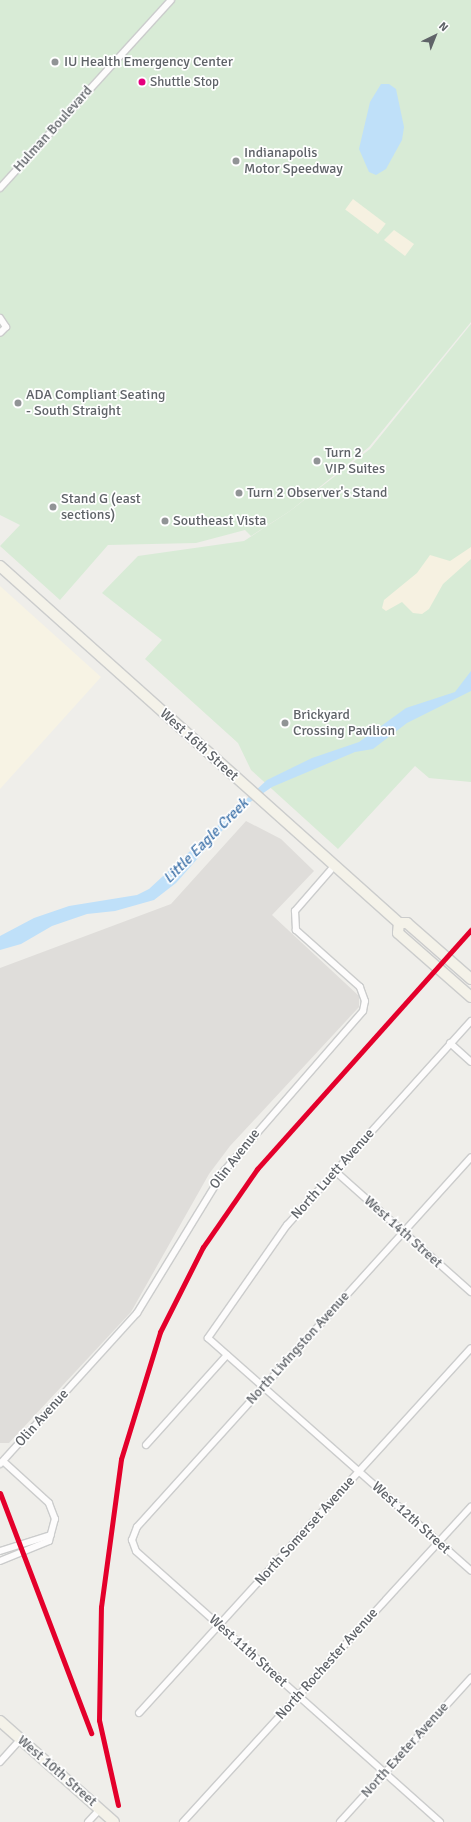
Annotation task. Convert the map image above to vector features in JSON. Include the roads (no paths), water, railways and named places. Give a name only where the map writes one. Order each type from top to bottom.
[{"type":"main road","name":"West 16th Street","points":[[0,566],[268,807],[399,922],[407,923],[471,979]]},
{"type":"main road","name":"West 16th Street","points":[[399,922],[398,933],[471,997]]},
{"type":"main road","name":"West 10th Street","points":[[0,1721],[114,1822]]},
{"type":"street","name":"Hulman Boulevard","points":[[0,188],[171,0]]},
{"type":"street","points":[[0,318],[6,327],[0,334]]},
{"type":"street","name":"Olin Avenue","points":[[1,1463],[137,1313],[224,1171],[363,1011],[365,1001],[360,987],[296,930],[295,911],[335,865]]},
{"type":"street","name":"North Luett Avenue","points":[[208,1338],[272,1244],[335,1171],[471,1021]]},
{"type":"street","points":[[450,1043],[471,1062]]},
{"type":"street","name":"North Livingston Avenue","points":[[132,1541],[137,1527],[263,1386],[471,1158]]},
{"type":"street","name":"West 14th Street","points":[[335,1171],[471,1292]]},
{"type":"street","name":"West 12th Street","points":[[208,1338],[471,1571]]},
{"type":"street","name":"North Somerset Avenue","points":[[139,1713],[471,1348]]},
{"type":"street","points":[[146,1445],[227,1355]]},
{"type":"street","points":[[0,1561],[49,1541],[55,1519],[52,1506],[1,1463]]},
{"type":"street","name":"North Rochester Avenue","points":[[183,1822],[471,1506]]},
{"type":"street","points":[[0,1551],[51,1535]]},
{"type":"street","name":"West 11th Street","points":[[132,1541],[136,1551],[440,1822]]},
{"type":"street","name":"North Exeter Avenue","points":[[340,1822],[471,1678]]},
{"type":"street","points":[[0,1762],[21,1739]]},
{"type":"street","points":[[88,1822],[100,1809]]},
{"type":"water","points":[[381,84],[389,84],[396,89],[404,127],[402,140],[386,169],[376,175],[369,172],[359,149],[370,102]]},
{"type":"water","name":"Little Eagle Creek","points":[[471,671],[471,691],[407,723],[373,749],[355,752],[272,787],[243,807],[176,883],[154,900],[115,911],[87,914],[52,926],[21,944],[0,950],[0,936],[34,918],[69,906],[137,895],[149,889],[267,780],[312,758],[359,742],[406,708],[455,692]]},
{"type":"place","name":"IU Health Emergency Center","points":[[55,62]]},
{"type":"place","name":"Shuttle Stop","points":[[142,82]]},
{"type":"place","name":"Indianapolis Motor Speedway","points":[[236,161]]},
{"type":"place","name":"ADA Compliant Seating - South Straight","points":[[18,403]]},
{"type":"place","name":"Turn 2 VIP Suites","points":[[317,461]]},
{"type":"place","name":"Turn 2 Observer's Stand","points":[[239,493]]},
{"type":"place","name":"Stand G (east sections)","points":[[53,507]]},
{"type":"place","name":"Southeast Vista","points":[[165,521]]},
{"type":"place","name":"Brickyard Crossing Pavilion","points":[[285,723]]}]
